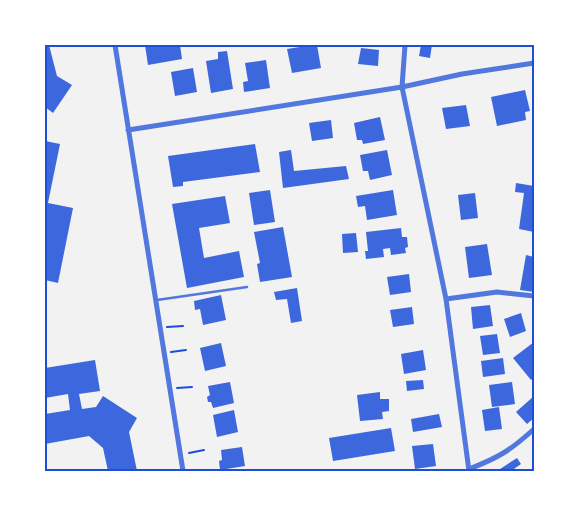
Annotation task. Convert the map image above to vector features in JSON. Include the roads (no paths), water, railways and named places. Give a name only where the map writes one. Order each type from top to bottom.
[{"type":"street","points":[[115,45],[183,471]]},
{"type":"street","points":[[404,45],[402,87],[446,299],[469,470],[496,458],[516,445],[534,429]]},
{"type":"street","points":[[128,130],[402,87],[462,74],[534,63]]},
{"type":"street","points":[[446,299],[497,292],[534,296]]},
{"type":"lane","points":[[156,300],[247,287]]}]
